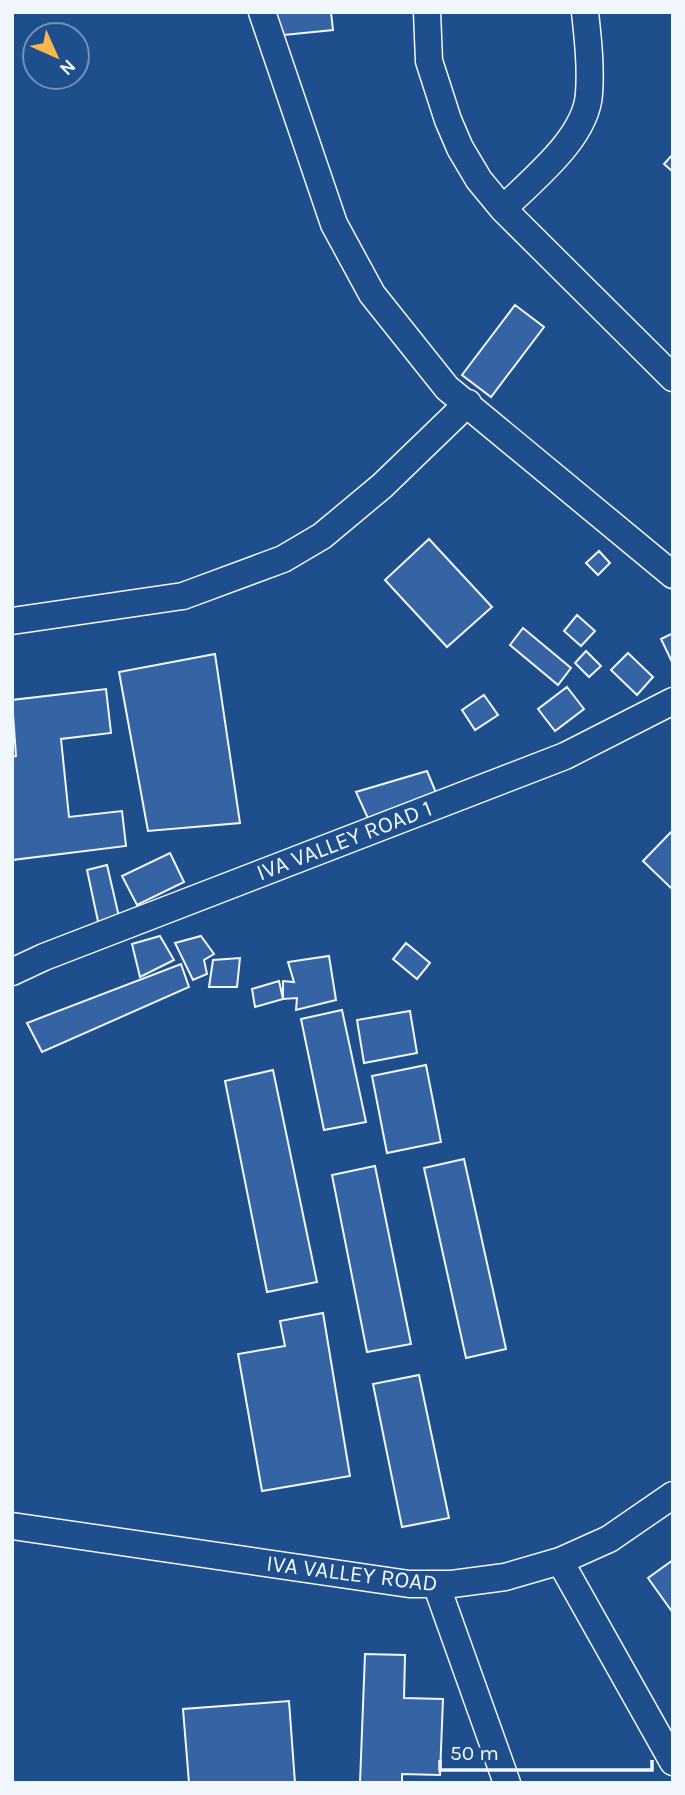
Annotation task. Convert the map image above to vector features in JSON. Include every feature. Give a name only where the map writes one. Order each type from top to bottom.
[{"type":"street","points":[[262,12],[334,224],[372,294],[447,388],[673,575]]},
{"type":"street","points":[[427,12],[429,61],[448,120],[460,148],[479,180],[503,209],[673,378]]},
{"type":"street","points":[[503,209],[561,151],[583,118],[589,96],[585,12]]},
{"type":"street","points":[[12,621],[183,596],[283,559],[322,536],[372,495],[468,403]]},
{"type":"street","name":"IVA VALLEY ROAD 1","points":[[12,971],[565,755],[673,701]]},
{"type":"street","name":"IVA VALLEY ROAD","points":[[12,1527],[409,1584],[436,1584],[505,1577],[560,1561],[609,1539],[673,1495]]},
{"type":"street","points":[[560,1561],[673,1762]]},
{"type":"street","points":[[436,1584],[507,1783]]},
{"type":"building","points":[[272,12],[331,12],[333,30],[274,36]]},
{"type":"building","points":[[673,154],[673,172],[664,164]]},
{"type":"building","points":[[515,305],[544,327],[491,397],[462,375]]},
{"type":"building","points":[[429,539],[492,607],[447,647],[385,580]]},
{"type":"building","points":[[599,551],[610,563],[598,575],[586,563]]},
{"type":"building","points":[[577,615],[595,631],[581,646],[564,631]]},
{"type":"building","points":[[523,628],[571,668],[558,685],[510,645]]},
{"type":"building","points":[[673,633],[673,664],[661,639]]},
{"type":"building","points":[[586,651],[601,666],[589,677],[575,663]]},
{"type":"building","points":[[628,653],[653,677],[637,695],[611,670]]},
{"type":"building","points":[[215,654],[240,823],[148,831],[119,672]]},
{"type":"building","points":[[567,687],[584,709],[555,731],[538,709]]},
{"type":"building","points":[[106,689],[111,733],[61,739],[69,817],[122,811],[126,846],[12,860],[12,757],[16,756],[12,700]]},
{"type":"building","points":[[484,695],[498,715],[475,730],[462,710]]},
{"type":"building","points":[[427,771],[439,800],[371,825],[356,792]]},
{"type":"building","points":[[673,830],[673,890],[643,861]]},
{"type":"building","points":[[170,853],[184,882],[137,905],[122,876]]},
{"type":"building","points":[[107,865],[120,921],[99,926],[87,870]]},
{"type":"building","points":[[160,936],[174,960],[140,977],[132,944]]},
{"type":"building","points":[[201,936],[214,954],[204,960],[207,974],[193,980],[175,943]]},
{"type":"building","points":[[406,943],[430,963],[417,979],[393,959]]},
{"type":"building","points":[[329,956],[336,1000],[296,1010],[297,998],[283,999],[283,981],[294,982],[288,962]]},
{"type":"building","points":[[240,958],[237,987],[209,987],[213,960]]},
{"type":"building","points":[[181,964],[189,987],[42,1052],[27,1023]]},
{"type":"building","points":[[279,981],[283,999],[255,1007],[252,989]]},
{"type":"building","points":[[342,1010],[366,1122],[324,1130],[301,1019]]},
{"type":"building","points":[[410,1011],[417,1053],[364,1063],[357,1020]]},
{"type":"building","points":[[426,1065],[441,1142],[387,1153],[372,1076]]},
{"type":"building","points":[[273,1070],[317,1282],[267,1292],[225,1081]]},
{"type":"building","points":[[464,1159],[506,1349],[466,1358],[424,1168]]},
{"type":"building","points":[[375,1166],[411,1344],[367,1352],[332,1175]]},
{"type":"building","points":[[323,1313],[350,1476],[262,1491],[238,1354],[285,1346],[280,1321]]},
{"type":"building","points":[[419,1375],[449,1518],[402,1527],[373,1384]]},
{"type":"building","points":[[673,1560],[673,1613],[648,1578]]},
{"type":"building","points":[[365,1654],[405,1655],[404,1698],[443,1699],[440,1775],[402,1774],[402,1783],[360,1783]]},
{"type":"building","points":[[289,1701],[295,1783],[189,1783],[183,1709]]}]
